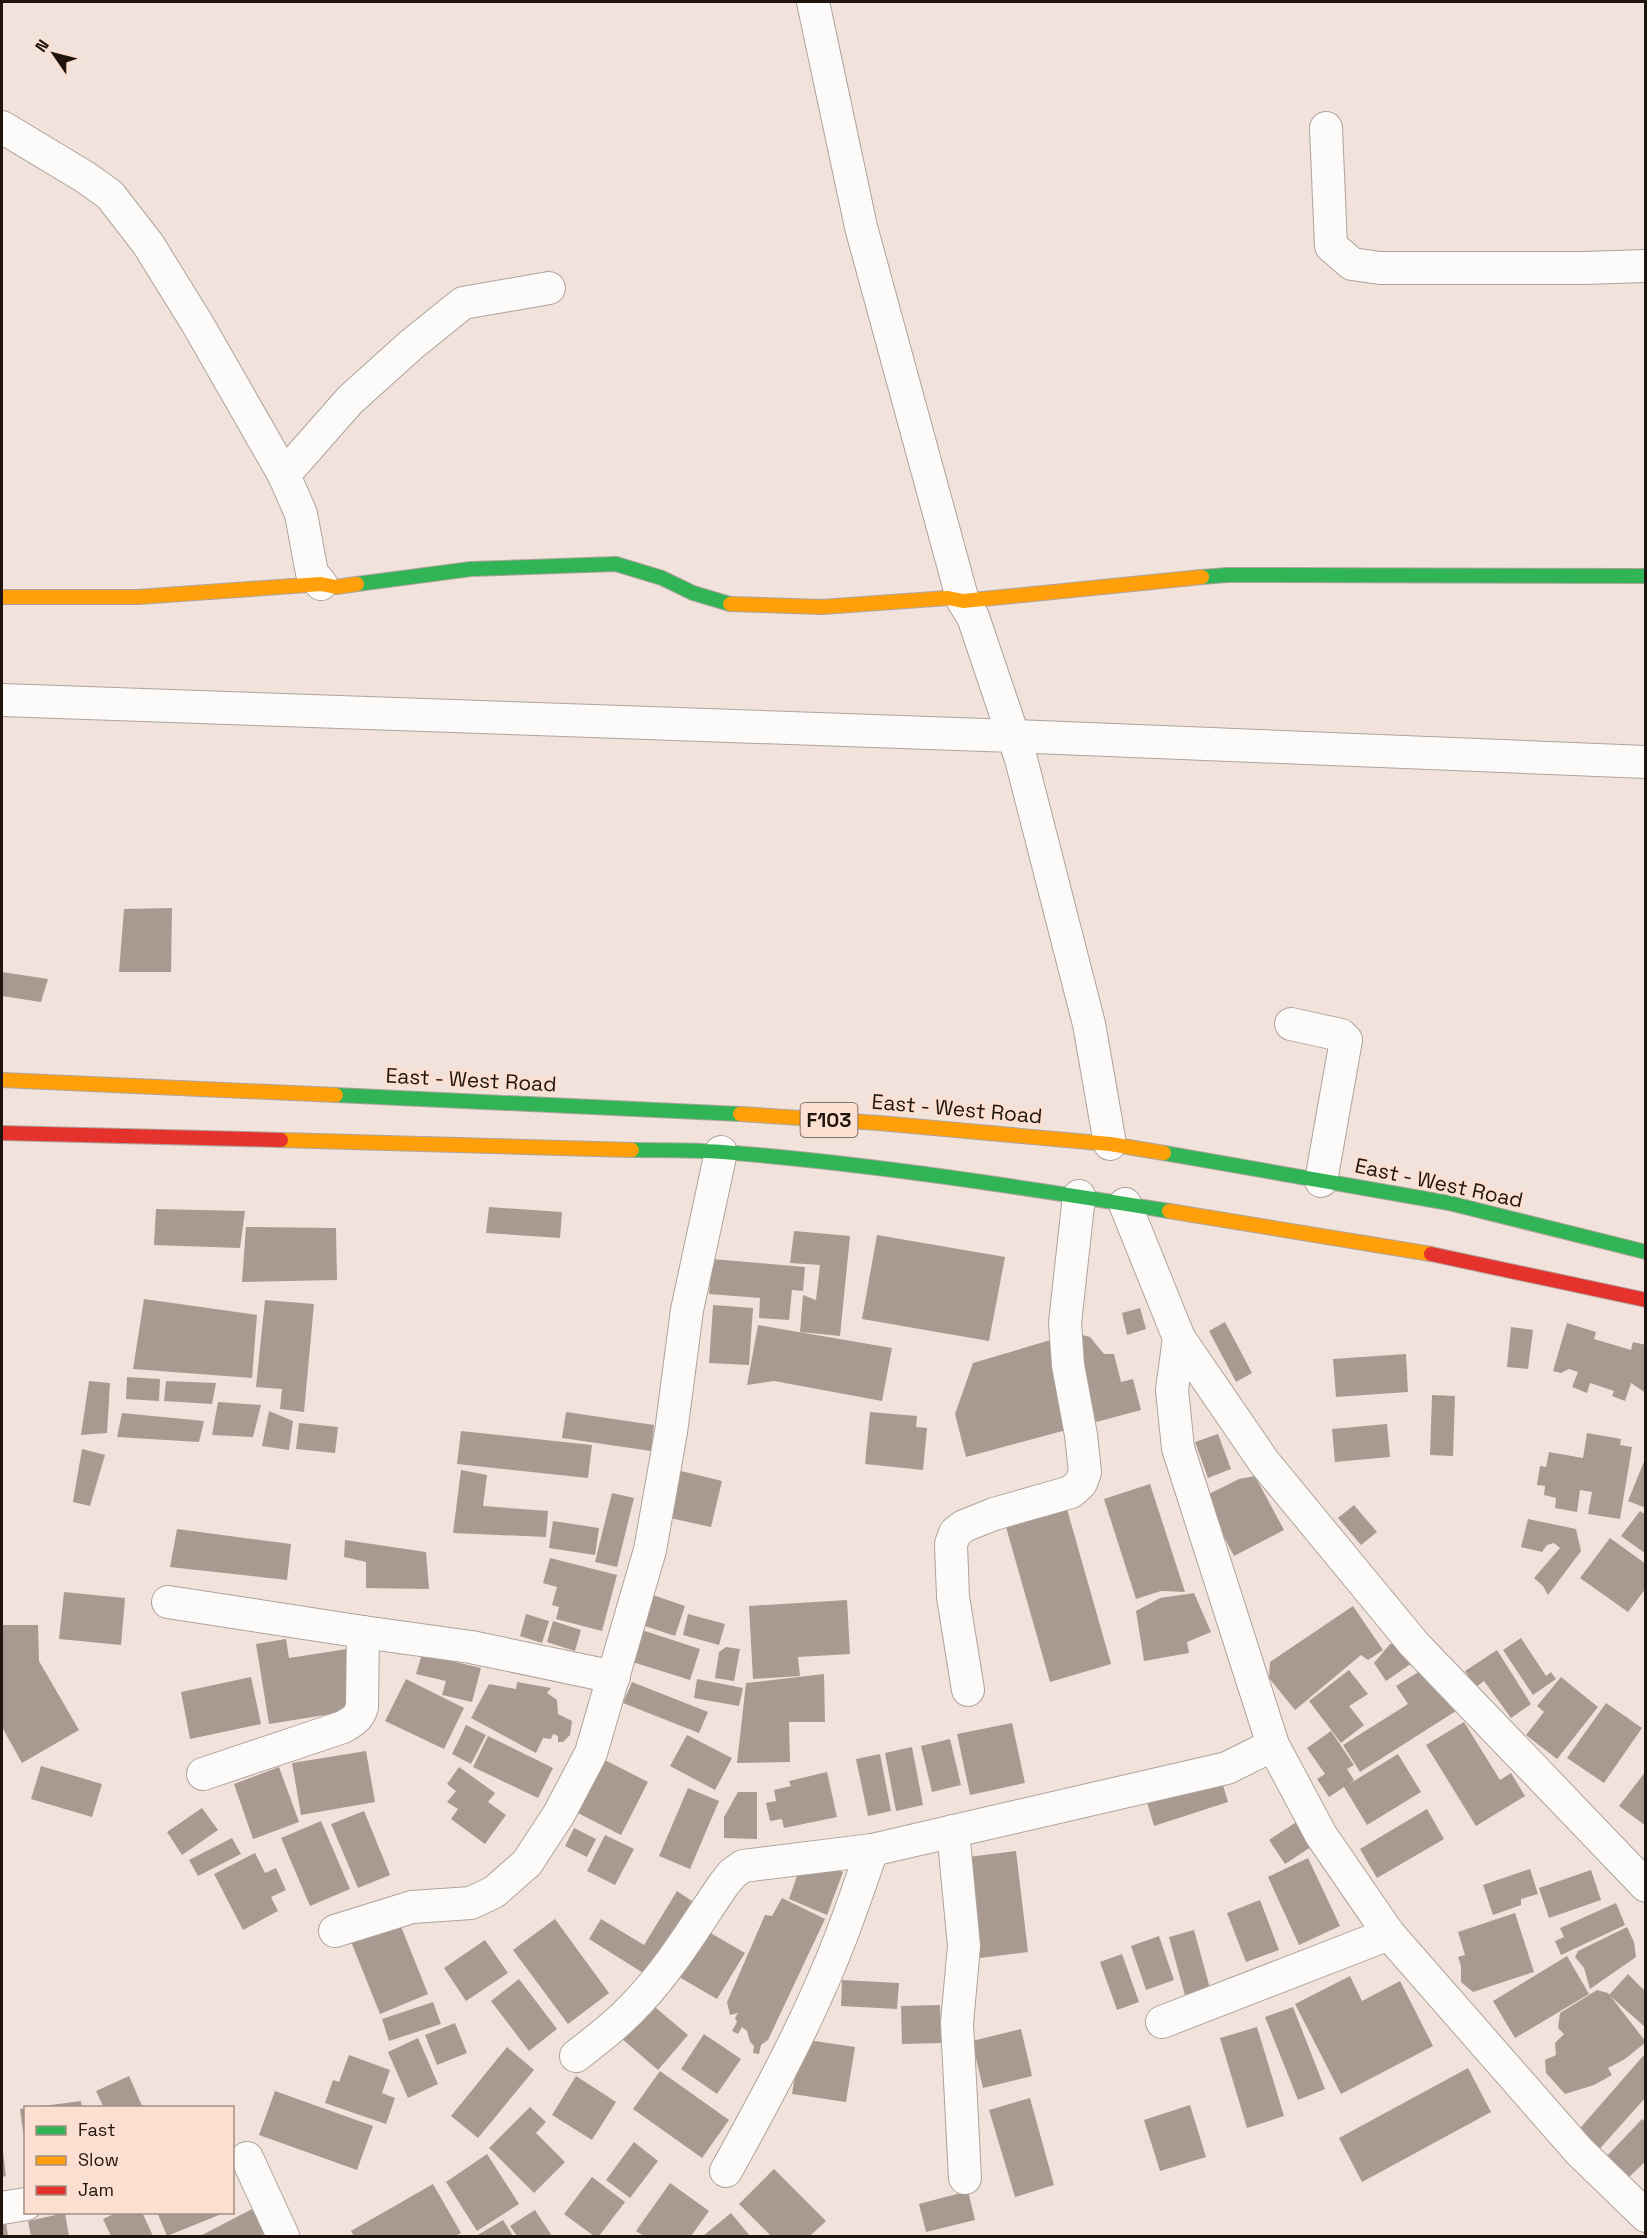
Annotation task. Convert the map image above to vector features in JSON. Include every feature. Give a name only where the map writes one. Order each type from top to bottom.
[{"type":"main road","points":[[2,597],[138,597],[321,584],[336,588],[471,569],[616,564],[662,578],[728,604],[822,607],[948,598],[963,601],[1227,575],[1646,576]]},
{"type":"main road","name":"East - West Road","points":[[2,1080],[728,1113],[879,1123],[1110,1144],[1449,1203],[1646,1252]]},
{"type":"main road","name":"F103","points":[[2,1133],[721,1152],[877,1168],[1078,1196],[1457,1258],[1646,1300]]},
{"type":"street","points":[[813,2],[861,227],[963,601],[973,617],[1021,759],[1089,1024],[1110,1144]]},
{"type":"street","points":[[2,128],[85,177],[110,195],[148,243],[284,475],[301,514],[312,573],[321,584]]},
{"type":"street","points":[[1326,128],[1331,246],[1352,264],[1380,268],[1646,266]]},
{"type":"street","points":[[284,475],[350,400],[411,345],[463,303],[549,288]]},
{"type":"street","points":[[2,700],[1013,736],[1646,762]]},
{"type":"street","points":[[1291,1023],[1341,1035],[1346,1040],[1321,1180]]},
{"type":"street","points":[[335,1931],[412,1907],[471,1904],[494,1892],[527,1863],[559,1814],[591,1754],[650,1550],[671,1432],[687,1310],[721,1152]]},
{"type":"street","points":[[968,1689],[953,1597],[951,1544],[955,1533],[964,1526],[994,1514],[1071,1492],[1081,1483],[1085,1472],[1081,1435],[1068,1365],[1065,1323],[1078,1196]]},
{"type":"street","points":[[1125,1204],[1179,1338],[1263,1462],[1414,1644],[1646,1886]]},
{"type":"street","points":[[1179,1338],[1172,1390],[1178,1448],[1273,1745],[1321,1835],[1389,1934],[1579,2151],[1646,2216]]},
{"type":"street","points":[[168,1602],[471,1647],[614,1677]]},
{"type":"street","points":[[203,1774],[344,1727],[354,1720],[360,1714],[362,1707],[363,1632]]},
{"type":"street","points":[[576,2056],[616,2024],[640,2001],[732,1874],[744,1866],[872,1850],[1227,1767],[1273,1745]]},
{"type":"street","points":[[953,1831],[964,1946],[957,2023],[965,2178]]},
{"type":"street","points":[[726,2171],[774,2082],[815,1998],[841,1936],[872,1850]]},
{"type":"street","points":[[1162,2022],[1389,1934]]},
{"type":"street","points":[[247,2158],[283,2236]]},
{"type":"street","points":[[2,2208],[24,2204]]},
{"type":"building","points":[[172,908],[171,972],[119,972],[124,909]]},
{"type":"building","points":[[2,972],[48,979],[41,1002],[2,996]]},
{"type":"building","points":[[489,1207],[562,1212],[560,1238],[486,1233]]},
{"type":"building","points":[[156,1209],[245,1211],[240,1248],[154,1245]]},
{"type":"building","points":[[246,1227],[336,1228],[337,1280],[242,1282]]},
{"type":"building","points":[[794,1231],[850,1236],[840,1336],[800,1332],[803,1295],[816,1300],[820,1265],[790,1263]]},
{"type":"building","points":[[877,1235],[1005,1257],[989,1341],[862,1319]]},
{"type":"building","points":[[712,1259],[805,1267],[803,1291],[792,1290],[789,1320],[759,1318],[760,1298],[709,1294]]},
{"type":"building","points":[[144,1299],[257,1315],[252,1378],[133,1369]]},
{"type":"building","points":[[265,1300],[314,1304],[304,1412],[280,1409],[282,1389],[256,1387]]},
{"type":"building","points":[[713,1305],[753,1308],[749,1365],[709,1363]]},
{"type":"building","points":[[1140,1308],[1146,1329],[1127,1335],[1122,1313]]},
{"type":"building","points":[[1225,1322],[1252,1373],[1236,1382],[1209,1331]]},
{"type":"building","points":[[1567,1323],[1596,1332],[1594,1339],[1631,1350],[1633,1342],[1646,1345],[1646,1393],[1631,1383],[1625,1401],[1612,1396],[1614,1391],[1590,1383],[1587,1393],[1572,1387],[1578,1372],[1569,1369],[1561,1373],[1553,1371]]},
{"type":"building","points":[[758,1325],[892,1348],[882,1401],[774,1381],[747,1385]]},
{"type":"building","points":[[1511,1327],[1533,1330],[1528,1369],[1507,1367]]},
{"type":"building","points":[[1074,1333],[1090,1337],[1104,1354],[1114,1354],[1121,1382],[1133,1379],[1141,1410],[966,1457],[955,1414],[973,1363]]},
{"type":"building","points":[[1406,1354],[1408,1392],[1336,1397],[1333,1359]]},
{"type":"building","points":[[127,1377],[160,1379],[159,1401],[126,1399]]},
{"type":"building","points":[[89,1381],[110,1383],[107,1433],[81,1435]]},
{"type":"building","points":[[166,1381],[216,1383],[212,1404],[164,1401]]},
{"type":"building","points":[[1432,1395],[1455,1396],[1453,1456],[1430,1455]]},
{"type":"building","points":[[218,1402],[261,1405],[253,1437],[212,1435]]},
{"type":"building","points":[[269,1411],[293,1421],[289,1450],[262,1446]]},
{"type":"building","points":[[566,1412],[654,1425],[651,1451],[562,1438]]},
{"type":"building","points":[[870,1412],[917,1416],[916,1427],[927,1428],[923,1470],[865,1464]]},
{"type":"building","points":[[122,1413],[204,1421],[199,1442],[117,1437]]},
{"type":"building","points":[[299,1423],[338,1427],[335,1453],[296,1449]]},
{"type":"building","points":[[1387,1424],[1390,1457],[1335,1462],[1332,1429]]},
{"type":"building","points":[[461,1431],[592,1445],[588,1478],[457,1464]]},
{"type":"building","points":[[1587,1433],[1621,1439],[1620,1445],[1632,1447],[1620,1519],[1588,1514],[1592,1492],[1580,1490],[1577,1512],[1555,1508],[1556,1498],[1544,1495],[1545,1486],[1537,1485],[1540,1466],[1546,1467],[1549,1452],[1583,1458]]},
{"type":"building","points":[[1218,1434],[1231,1469],[1208,1478],[1195,1442]]},
{"type":"building","points":[[82,1449],[105,1455],[90,1506],[73,1502]]},
{"type":"building","points":[[1646,1459],[1646,1508],[1628,1501]]},
{"type":"building","points":[[461,1470],[487,1475],[483,1506],[548,1511],[546,1537],[453,1533]]},
{"type":"building","points":[[681,1471],[722,1481],[711,1527],[670,1518]]},
{"type":"building","points":[[1255,1476],[1284,1530],[1234,1556],[1203,1497],[1239,1479]]},
{"type":"building","points":[[1150,1484],[1185,1592],[1161,1591],[1136,1599],[1104,1499]]},
{"type":"building","points":[[612,1493],[634,1498],[617,1567],[595,1562]]},
{"type":"building","points":[[1065,1502],[1111,1664],[1050,1682],[1004,1520]]},
{"type":"building","points":[[1354,1505],[1377,1532],[1361,1545],[1338,1518]]},
{"type":"building","points":[[1640,1511],[1646,1515],[1646,1554],[1621,1536]]},
{"type":"building","points":[[1528,1519],[1576,1529],[1581,1551],[1548,1595],[1543,1586],[1534,1578],[1560,1548],[1554,1543],[1547,1545],[1542,1552],[1521,1547]]},
{"type":"building","points":[[553,1521],[599,1528],[595,1555],[549,1548]]},
{"type":"building","points":[[177,1529],[291,1544],[287,1580],[170,1567]]},
{"type":"building","points":[[1610,1538],[1646,1564],[1646,1588],[1628,1612],[1580,1578]]},
{"type":"building","points":[[345,1540],[426,1552],[429,1589],[366,1588],[366,1562],[344,1557]]},
{"type":"building","points":[[550,1558],[617,1575],[602,1631],[556,1619],[559,1607],[552,1605],[557,1587],[543,1583]]},
{"type":"building","points":[[64,1592],[125,1598],[121,1645],[59,1639]]},
{"type":"building","points":[[647,1593],[685,1606],[675,1636],[636,1623]]},
{"type":"building","points":[[1194,1593],[1211,1632],[1187,1642],[1189,1653],[1144,1661],[1136,1611],[1160,1598]]},
{"type":"building","points":[[847,1600],[850,1654],[798,1657],[800,1676],[753,1679],[749,1606]]},
{"type":"building","points":[[1353,1606],[1383,1650],[1368,1660],[1361,1655],[1295,1710],[1269,1678],[1270,1662]]},
{"type":"building","points":[[526,1614],[549,1621],[542,1643],[520,1636]]},
{"type":"building","points":[[688,1614],[725,1624],[719,1645],[683,1635]]},
{"type":"building","points":[[553,1621],[581,1630],[575,1651],[547,1642]]},
{"type":"building","points":[[2,1625],[38,1625],[39,1661],[79,1730],[22,1763],[2,1727]]},
{"type":"building","points":[[636,1628],[700,1649],[690,1680],[626,1660]]},
{"type":"building","points":[[1521,1638],[1546,1676],[1551,1672],[1556,1679],[1533,1695],[1503,1650]]},
{"type":"building","points":[[286,1639],[289,1658],[347,1649],[356,1710],[269,1724],[256,1644]]},
{"type":"building","points":[[1402,1642],[1415,1661],[1386,1681],[1374,1663],[1390,1644]]},
{"type":"building","points":[[726,1647],[740,1649],[734,1681],[715,1678],[719,1652]]},
{"type":"building","points":[[1497,1650],[1531,1704],[1511,1718],[1484,1681],[1476,1687],[1465,1671]]},
{"type":"building","points":[[422,1654],[481,1668],[472,1702],[442,1695],[446,1681],[416,1674]]},
{"type":"building","points":[[1428,1666],[1456,1711],[1360,1772],[1343,1745],[1408,1704],[1396,1686]]},
{"type":"building","points":[[1349,1670],[1368,1694],[1349,1706],[1364,1725],[1341,1743],[1309,1701]]},
{"type":"building","points":[[824,1674],[825,1722],[789,1722],[790,1762],[737,1763],[746,1683]]},
{"type":"building","points":[[251,1677],[261,1724],[190,1739],[181,1692]]},
{"type":"building","points":[[1561,1677],[1598,1707],[1557,1759],[1526,1735],[1544,1712],[1537,1706]]},
{"type":"building","points":[[406,1679],[464,1708],[444,1749],[385,1721]]},
{"type":"building","points":[[697,1679],[743,1688],[739,1706],[694,1698]]},
{"type":"building","points":[[517,1682],[551,1688],[547,1693],[557,1700],[558,1714],[572,1721],[570,1735],[563,1742],[558,1742],[558,1736],[553,1734],[551,1739],[543,1738],[536,1753],[471,1718],[489,1684],[516,1689]]},
{"type":"building","points":[[632,1682],[708,1712],[699,1733],[623,1703]]},
{"type":"building","points":[[1606,1703],[1642,1728],[1604,1783],[1567,1758]]},
{"type":"building","points":[[1464,1722],[1500,1780],[1511,1773],[1525,1796],[1476,1826],[1426,1745]]},
{"type":"building","points":[[1012,1723],[1025,1783],[970,1795],[957,1734]]},
{"type":"building","points":[[466,1725],[486,1735],[471,1764],[452,1754]]},
{"type":"building","points":[[1331,1731],[1354,1765],[1347,1769],[1354,1780],[1349,1784],[1398,1754],[1421,1792],[1367,1825],[1344,1787],[1329,1797],[1317,1779],[1325,1774],[1307,1748]]},
{"type":"building","points":[[687,1735],[732,1758],[715,1790],[670,1766]]},
{"type":"building","points":[[488,1736],[553,1768],[538,1798],[473,1767]]},
{"type":"building","points":[[950,1739],[961,1785],[932,1792],[921,1746]]},
{"type":"building","points":[[912,1747],[923,1805],[896,1811],[885,1753]]},
{"type":"building","points":[[366,1751],[375,1802],[301,1815],[292,1763]]},
{"type":"building","points":[[880,1754],[891,1811],[868,1816],[856,1759]]},
{"type":"building","points":[[597,1756],[648,1782],[621,1835],[570,1809]]},
{"type":"building","points":[[41,1766],[102,1784],[92,1817],[31,1799]]},
{"type":"building","points":[[279,1767],[299,1822],[253,1839],[234,1784]]},
{"type":"building","points":[[459,1767],[495,1793],[488,1802],[506,1815],[485,1844],[451,1819],[458,1809],[447,1802],[456,1791],[447,1784]]},
{"type":"building","points":[[1646,1771],[1646,1826],[1619,1806]]},
{"type":"building","points":[[827,1772],[837,1817],[784,1828],[782,1819],[770,1821],[766,1803],[776,1801],[774,1790],[791,1786],[789,1781]]},
{"type":"building","points":[[1220,1775],[1228,1802],[1154,1826],[1146,1799]]},
{"type":"building","points":[[688,1788],[719,1801],[690,1869],[659,1856]]},
{"type":"building","points":[[738,1792],[757,1792],[757,1839],[724,1838],[724,1817]]},
{"type":"building","points":[[202,1808],[218,1830],[182,1855],[167,1832]]},
{"type":"building","points":[[1427,1809],[1444,1839],[1377,1878],[1360,1849]]},
{"type":"building","points":[[364,1811],[390,1875],[358,1888],[331,1824]]},
{"type":"building","points":[[321,1821],[350,1889],[310,1906],[281,1838]]},
{"type":"building","points":[[1298,1821],[1314,1845],[1285,1864],[1269,1840]]},
{"type":"building","points":[[574,1828],[596,1839],[587,1857],[565,1846]]},
{"type":"building","points":[[605,1835],[634,1849],[615,1885],[587,1871]]},
{"type":"building","points":[[232,1838],[241,1854],[198,1876],[189,1860]]},
{"type":"building","points":[[1016,1851],[1028,1952],[980,1958],[968,1857]]},
{"type":"building","points":[[255,1853],[265,1873],[276,1868],[286,1890],[271,1897],[278,1911],[243,1930],[214,1874]]},
{"type":"building","points":[[1308,1858],[1340,1926],[1299,1945],[1268,1877]]},
{"type":"building","points":[[807,1859],[843,1872],[827,1915],[789,1899],[800,1867]]},
{"type":"building","points":[[1530,1869],[1538,1894],[1521,1899],[1521,1905],[1493,1915],[1483,1885]]},
{"type":"building","points":[[1591,1870],[1601,1900],[1549,1918],[1539,1888]]},
{"type":"building","points":[[677,1891],[695,1903],[648,1976],[589,1939],[601,1919],[644,1945]]},
{"type":"building","points":[[782,1898],[825,1919],[768,2040],[761,2045],[759,2054],[753,2053],[754,2046],[750,2042],[747,2031],[742,2027],[738,2034],[732,2031],[737,2022],[735,2018],[738,2013],[730,2015],[727,2002],[765,1915],[772,1916]]},
{"type":"building","points":[[1260,1900],[1279,1950],[1246,1962],[1227,1913]]},
{"type":"building","points":[[1616,1903],[1625,1925],[1561,1955],[1555,1941],[1564,1937],[1560,1928]]},
{"type":"building","points":[[1515,1913],[1534,1972],[1473,1992],[1461,1982],[1461,1966],[1458,1957],[1465,1955],[1458,1932]]},
{"type":"building","points":[[398,1919],[428,1994],[380,2014],[350,1939]]},
{"type":"building","points":[[555,1919],[609,1993],[568,2024],[513,1950]]},
{"type":"building","points":[[1627,1927],[1634,1942],[1636,1957],[1590,1989],[1584,1968],[1575,1957],[1578,1951]]},
{"type":"building","points":[[702,1928],[745,1953],[717,1999],[674,1974]]},
{"type":"building","points":[[1194,1930],[1211,1992],[1186,1999],[1169,1937]]},
{"type":"building","points":[[1159,1936],[1174,1980],[1146,1990],[1131,1946]]},
{"type":"building","points":[[485,1940],[508,1973],[466,2001],[444,1968]]},
{"type":"building","points":[[1122,1954],[1139,2002],[1117,2010],[1100,1962]]},
{"type":"building","points":[[1567,1956],[1589,1994],[1515,2038],[1493,2001]]},
{"type":"building","points":[[1628,1974],[1646,1992],[1646,2028],[1609,1995]]},
{"type":"building","points":[[1350,1976],[1362,2001],[1400,1981],[1433,2046],[1341,2094],[1295,2004]]},
{"type":"building","points":[[519,1979],[557,2029],[529,2051],[491,2001]]},
{"type":"building","points":[[842,1980],[899,1983],[897,2009],[841,2006]]},
{"type":"building","points":[[1597,1990],[1608,1993],[1646,2042],[1625,2059],[1608,2068],[1612,2075],[1594,2085],[1565,2094],[1546,2073],[1545,2060],[1556,2055],[1555,2043],[1564,2034],[1558,2028],[1560,2013]]},
{"type":"building","points":[[433,2002],[441,2024],[389,2041],[382,2019]]},
{"type":"building","points":[[650,2003],[688,2035],[658,2070],[620,2037]]},
{"type":"building","points":[[940,2005],[941,2043],[902,2044],[901,2006]]},
{"type":"building","points":[[1293,2007],[1325,2089],[1298,2100],[1265,2017]]},
{"type":"building","points":[[455,2023],[467,2053],[437,2065],[425,2035]]},
{"type":"building","points":[[1257,2027],[1284,2116],[1247,2128],[1220,2038]]},
{"type":"building","points":[[1021,2029],[1032,2076],[983,2088],[972,2041]]},
{"type":"building","points":[[704,2034],[741,2059],[717,2094],[681,2069]]},
{"type":"building","points":[[418,2038],[438,2084],[408,2098],[388,2052]]},
{"type":"building","points":[[801,2039],[855,2047],[846,2102],[792,2094]]},
{"type":"building","points":[[507,2047],[534,2070],[478,2138],[451,2116]]},
{"type":"building","points":[[349,2055],[390,2070],[382,2093],[395,2098],[386,2124],[325,2103],[333,2080],[339,2082]]},
{"type":"building","points":[[1643,2056],[1646,2056],[1646,2097],[1596,2153],[1575,2134]]},
{"type":"building","points":[[1468,2068],[1491,2112],[1362,2182],[1339,2138]]},
{"type":"building","points":[[660,2071],[729,2120],[702,2158],[633,2109]]},
{"type":"building","points":[[129,2076],[142,2106],[103,2106],[96,2091]]},
{"type":"building","points":[[576,2076],[616,2102],[592,2140],[552,2115]]},
{"type":"building","points":[[275,2091],[373,2126],[357,2170],[259,2135]]},
{"type":"building","points":[[1030,2098],[1054,2185],[1015,2197],[989,2110]]},
{"type":"building","points":[[81,2101],[82,2106],[43,2106]]},
{"type":"building","points":[[1190,2105],[1206,2157],[1160,2171],[1144,2120]]},
{"type":"building","points":[[530,2107],[546,2122],[536,2133],[565,2162],[534,2193],[489,2148]]},
{"type":"building","points":[[24,2108],[24,2138],[20,2109]]},
{"type":"building","points":[[1642,2119],[1646,2122],[1646,2161],[1627,2179],[1605,2158]]},
{"type":"building","points":[[634,2142],[658,2161],[630,2198],[606,2180]]},
{"type":"building","points":[[2,2144],[6,2176],[2,2177]]},
{"type":"building","points":[[487,2154],[519,2204],[477,2231],[446,2182]]},
{"type":"building","points":[[774,2169],[826,2221],[810,2236],[771,2236],[739,2204]]},
{"type":"building","points":[[592,2177],[625,2202],[599,2236],[594,2236],[564,2214]]},
{"type":"building","points":[[670,2183],[709,2211],[691,2236],[644,2236],[636,2231]]},
{"type":"building","points":[[433,2184],[461,2233],[455,2236],[354,2236],[351,2231]]},
{"type":"building","points":[[968,2191],[975,2220],[926,2232],[919,2204]]},
{"type":"building","points":[[256,2207],[271,2236],[200,2236]]},
{"type":"building","points":[[535,2210],[552,2236],[517,2236],[510,2226]]},
{"type":"building","points":[[731,2213],[750,2236],[703,2236]]},
{"type":"building","points":[[65,2214],[69,2236],[31,2236],[28,2221]]},
{"type":"building","points":[[114,2214],[143,2214],[153,2236],[111,2236],[103,2219]]},
{"type":"building","points":[[158,2214],[219,2214],[219,2215],[167,2236]]},
{"type":"building","points":[[503,2220],[513,2236],[476,2236]]},
{"type":"building","points":[[6,2223],[8,2236],[2,2236],[2,2224]]},
{"type":"traffic: fast","points":[[357,584],[471,569],[616,564],[662,578],[693,593],[730,604]]},
{"type":"traffic: fast","points":[[1202,577],[1227,575],[1646,576]]},
{"type":"traffic: fast","points":[[336,1095],[740,1114]]},
{"type":"traffic: fast","points":[[632,1150],[723,1152],[835,1163],[1002,1185],[1169,1211]]},
{"type":"traffic: fast","points":[[1164,1153],[1449,1203],[1646,1252]]},
{"type":"traffic: slow","points":[[730,604],[822,607],[948,598],[963,601],[1202,577]]},
{"type":"traffic: slow","points":[[2,597],[138,597],[321,584],[336,587],[357,584]]},
{"type":"traffic: slow","points":[[2,1080],[336,1095]]},
{"type":"traffic: slow","points":[[740,1114],[879,1123],[1110,1144],[1164,1153]]},
{"type":"traffic: slow","points":[[281,1140],[632,1150]]},
{"type":"traffic: slow","points":[[1169,1211],[1431,1254]]},
{"type":"traffic: jam","points":[[2,1133],[281,1140]]},
{"type":"traffic: jam","points":[[1431,1254],[1646,1300]]}]
